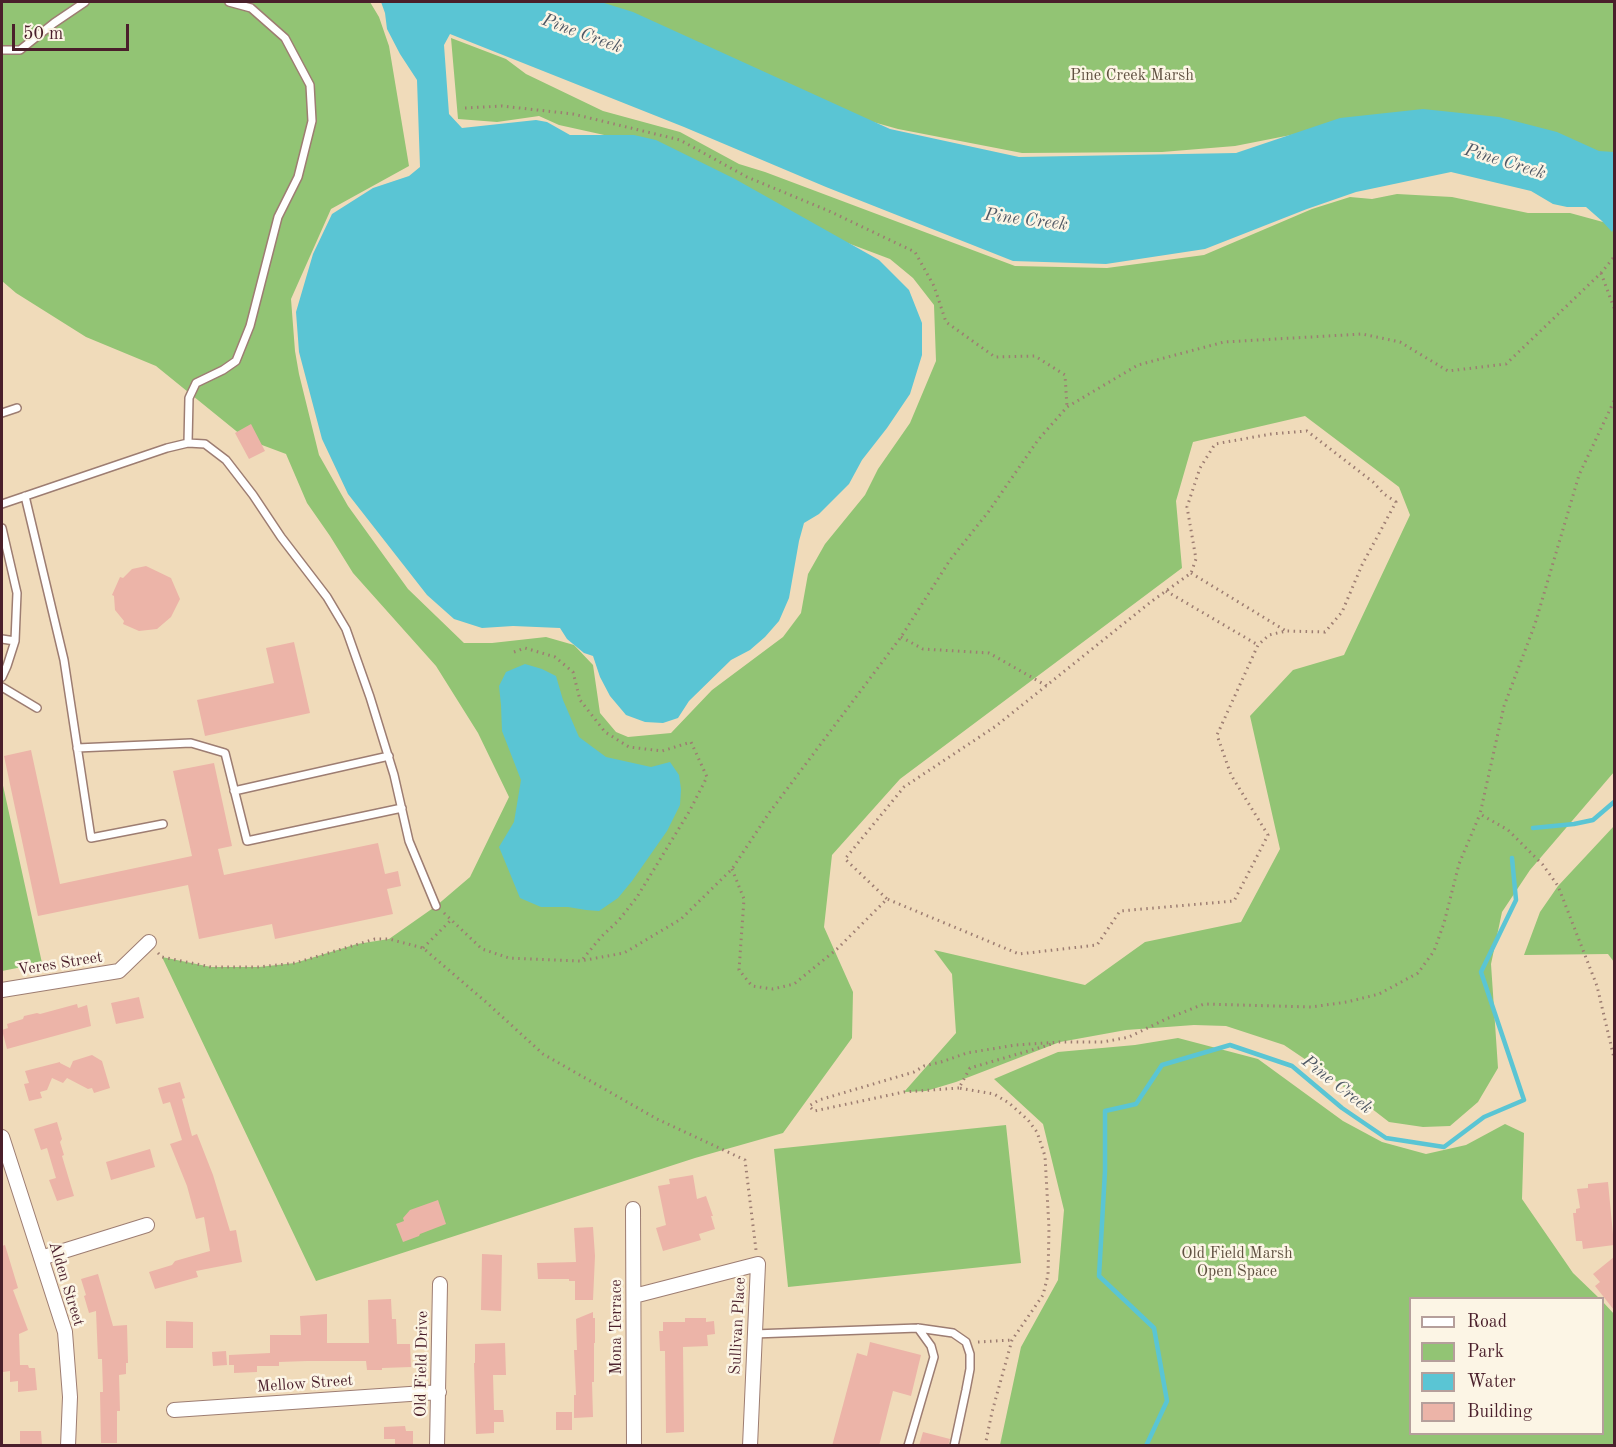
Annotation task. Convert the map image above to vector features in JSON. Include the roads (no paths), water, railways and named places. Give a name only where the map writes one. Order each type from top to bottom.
[{"type":"street","name":"Veres Street","points":[[2,990],[119,971],[149,942]]},
{"type":"street","name":"Alden Street","points":[[2,1137],[65,1332],[70,1396],[68,1446]]},
{"type":"street","name":"Mona Terrace","points":[[633,1209],[634,1446]]},
{"type":"street","points":[[41,1258],[147,1225]]},
{"type":"street","name":"Sullivan Place","points":[[634,1296],[758,1264],[750,1446]]},
{"type":"street","name":"Old Field Drive","points":[[437,1446],[440,1284]]},
{"type":"street","name":"Mellow Street","points":[[174,1410],[439,1392]]},
{"type":"lane","points":[[2,50],[20,50],[85,2]]},
{"type":"lane","points":[[188,443],[189,399],[196,382],[223,370],[236,361],[250,326],[278,217],[298,177],[312,121],[310,85],[285,38],[251,8],[229,2]]},
{"type":"lane","points":[[2,413],[17,408]]},
{"type":"lane","points":[[2,504],[188,443],[205,444],[226,460],[327,597],[346,629],[389,756],[409,841],[436,906]]},
{"type":"lane","points":[[25,496],[64,660],[91,838],[163,824]]},
{"type":"lane","points":[[2,528],[17,593],[15,641],[2,678]]},
{"type":"lane","points":[[2,639],[15,641]]},
{"type":"lane","points":[[2,687],[37,708]]},
{"type":"lane","points":[[77,748],[190,743],[225,753],[247,841],[402,808]]},
{"type":"lane","points":[[234,790],[389,756]]},
{"type":"lane","points":[[754,1334],[918,1328],[953,1333],[966,1342],[970,1354],[970,1370],[954,1446]]},
{"type":"lane","points":[[908,1446],[934,1357],[931,1346],[918,1328]]},
{"type":"water","points":[[381,2],[601,2],[633,12],[890,129],[1019,157],[1236,153],[1340,118],[1423,109],[1499,117],[1557,132],[1599,151],[1614,152],[1614,228],[1612,232],[1586,207],[1553,204],[1531,191],[1451,172],[1356,192],[1205,249],[1106,264],[1013,261],[450,34],[444,45],[449,114],[462,128],[536,120],[547,122],[570,135],[634,135],[656,140],[735,179],[879,260],[909,290],[922,323],[922,355],[910,394],[862,460],[849,484],[819,514],[804,523],[789,598],[779,621],[750,650],[731,660],[689,701],[678,718],[663,723],[645,722],[626,715],[610,696],[593,656],[584,653],[567,639],[560,628],[513,626],[482,628],[454,619],[427,595],[348,494],[322,439],[299,352],[296,312],[313,254],[332,214],[373,188],[409,176],[420,167],[417,80],[387,29]]},
{"type":"water","points":[[525,664],[556,676],[563,700],[579,737],[606,757],[651,767],[670,762],[679,775],[680,805],[667,831],[618,898],[599,911],[568,907],[541,907],[520,898],[499,847],[514,822],[521,780],[502,731],[499,686],[506,672]]},
{"type":"waterway","name":"Pine Creek","points":[[1533,828],[1593,820],[1614,802]]},
{"type":"waterway","name":"Pine Creek","points":[[1146,1446],[1167,1401],[1154,1328],[1099,1276],[1105,1171],[1105,1111],[1136,1104],[1162,1065],[1230,1045],[1292,1066],[1342,1108],[1386,1138],[1444,1147],[1484,1117],[1524,1100],[1481,972],[1516,900],[1512,858]]},
{"type":"park label","name":"Pine Creek Marsh","points":[[1132,76]]},
{"type":"park label","name":"Old Field Marsh Open Space","points":[[1237,1263]]}]
